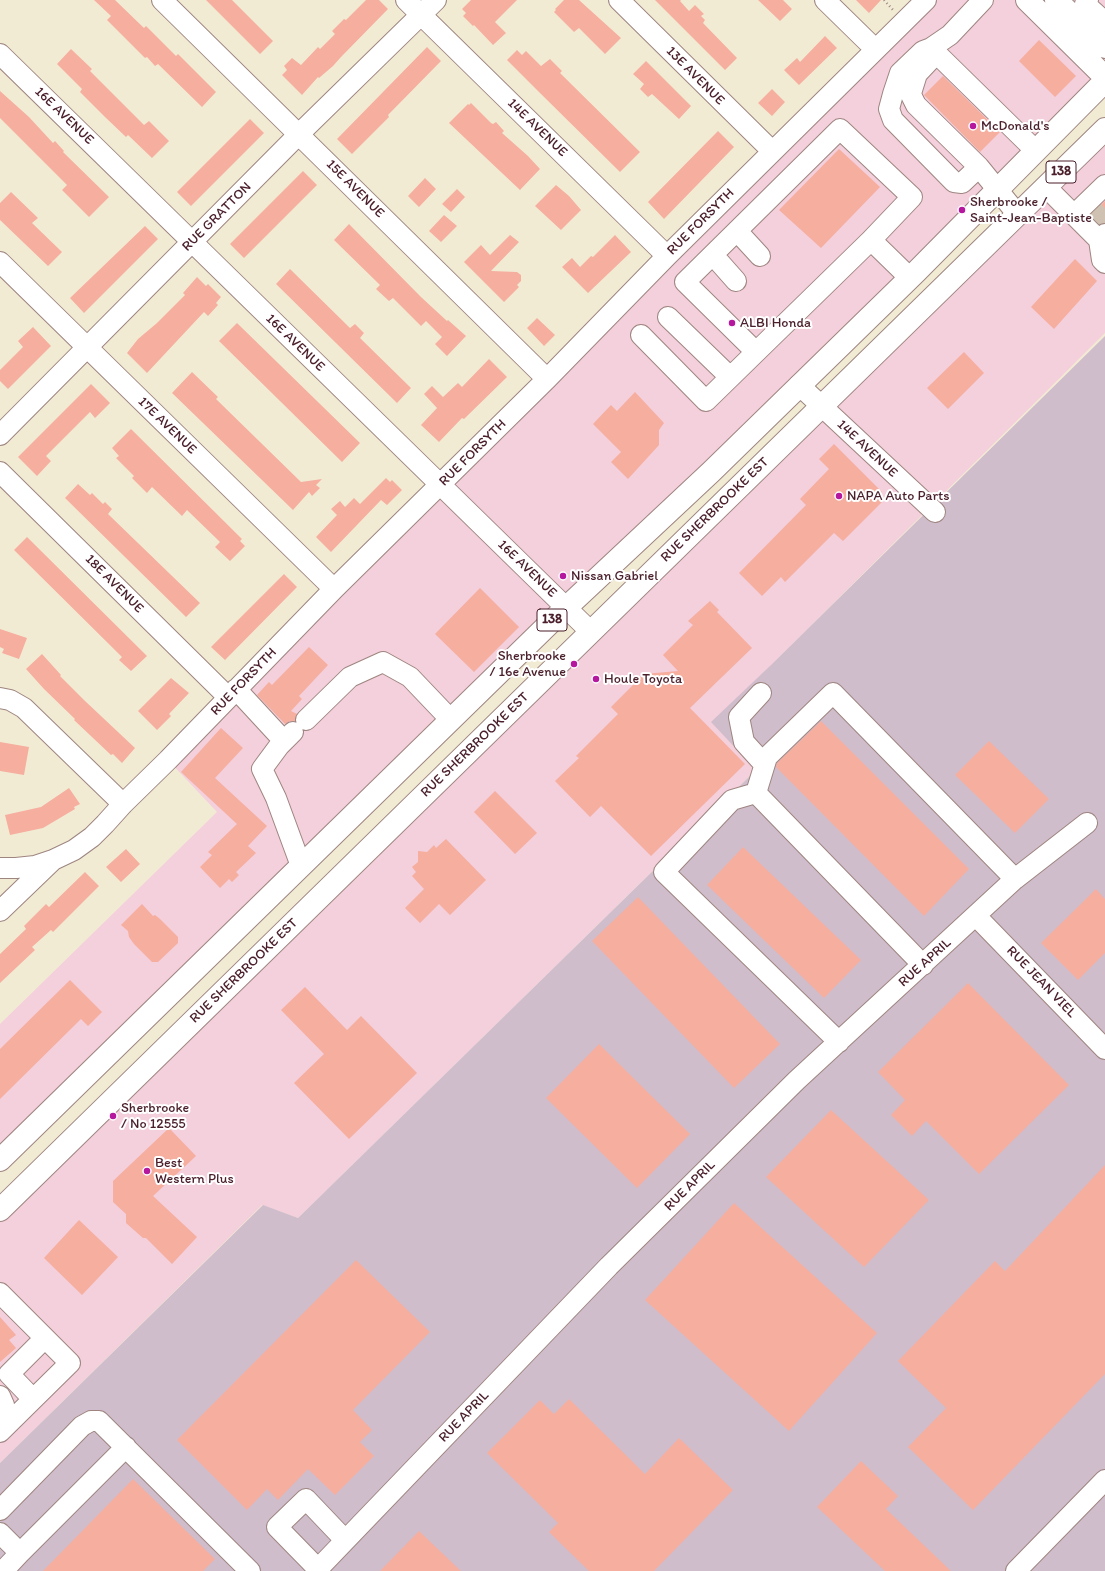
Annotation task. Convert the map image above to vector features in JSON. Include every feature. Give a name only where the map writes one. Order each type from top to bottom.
[{"type":"main road","points":[[1027,0],[1105,77]]},
{"type":"main road","points":[[1056,0],[1082,7],[1103,34]]},
{"type":"main road","name":"138","points":[[0,1160],[566,607],[711,472],[913,275],[1105,81]]},
{"type":"main road","name":"RUE SHERBROOKE EST","points":[[0,1210],[732,493],[1018,216],[1046,187],[1104,133]]},
{"type":"main road","points":[[913,275],[937,294]]},
{"type":"main road","points":[[711,472],[732,493]]},
{"type":"main road","points":[[642,536],[664,560]]},
{"type":"main road","points":[[296,871],[315,901]]},
{"type":"main road","points":[[199,966],[223,991]]},
{"type":"street","name":"15E AVENUE","points":[[162,0],[546,379]]},
{"type":"street","name":"14E AVENUE","points":[[406,0],[667,256]]},
{"type":"street","name":"RUE GRATTON","points":[[0,435],[299,134],[436,0]]},
{"type":"street","name":"13E AVENUE","points":[[619,0],[772,151]]},
{"type":"street","points":[[825,0],[876,49]]},
{"type":"street","name":"RUE FORSYTH","points":[[0,868],[35,866],[53,860],[74,850],[92,837],[122,804],[168,760],[334,589],[441,485],[772,151],[926,0]]},
{"type":"street","points":[[983,0],[950,35],[939,56],[921,82],[915,83],[911,95],[916,105],[979,167],[1018,216]]},
{"type":"street","points":[[979,167],[962,183],[954,182],[893,120],[889,109],[900,73],[923,51],[939,56],[1036,151]]},
{"type":"street","name":"16E AVENUE","points":[[0,54],[591,632]]},
{"type":"street","points":[[641,335],[706,401],[755,351],[871,240],[912,197],[840,129],[685,282],[755,351]]},
{"type":"street","points":[[1046,187],[1094,200],[1102,237],[1102,260],[1105,263]]},
{"type":"street","points":[[737,231],[760,256]]},
{"type":"street","points":[[871,240],[913,275]]},
{"type":"street","points":[[713,255],[736,281]]},
{"type":"street","name":"17E AVENUE","points":[[0,262],[334,589]]},
{"type":"street","points":[[668,317],[730,376]]},
{"type":"street","name":"14E AVENUE","points":[[799,385],[935,512]]},
{"type":"street","name":"18E AVENUE","points":[[0,472],[232,693],[294,731]]},
{"type":"street","points":[[296,871],[276,798],[262,769],[294,731],[350,677],[383,662],[410,677],[451,720]]},
{"type":"street","points":[[762,693],[739,717],[744,742],[764,764]]},
{"type":"street","points":[[756,793],[767,757],[833,693],[1015,879]]},
{"type":"street","points":[[0,698],[10,700],[24,708],[122,804]]},
{"type":"street","points":[[756,793],[923,965]]},
{"type":"street","points":[[756,793],[732,800],[664,872],[839,1042]]},
{"type":"street","name":"RUE APRIL","points":[[317,1570],[609,1266],[797,1080],[1015,879],[1087,823]]},
{"type":"street","points":[[0,911],[53,860]]},
{"type":"street","points":[[0,892],[0,911]]},
{"type":"street","name":"RUE JEAN VIEL","points":[[976,916],[1105,1048]]},
{"type":"street","points":[[0,1293],[70,1363],[0,1432]]},
{"type":"street","points":[[33,1399],[9,1374],[45,1338]]},
{"type":"street","points":[[0,1396],[4,1405],[0,1416]]},
{"type":"street","points":[[0,1510],[82,1426],[91,1421],[100,1421],[250,1571]]},
{"type":"street","points":[[3,1571],[126,1447]]},
{"type":"street","points":[[1016,1571],[1105,1480]]},
{"type":"street","points":[[317,1570],[277,1527],[306,1499],[345,1540]]},
{"type":"street","points":[[0,1534],[20,1553]]},
{"type":"shaded area","points":[[927,0],[1105,0],[1105,81],[0,1160],[0,1024],[217,812],[168,760]]},
{"type":"shaded area","points":[[1105,127],[1105,333],[723,713],[765,761],[298,1218],[262,1205],[0,1463],[0,1210]]},
{"type":"shaded area","points":[[1105,336],[1105,1571],[0,1571],[0,1463],[263,1205],[298,1218],[756,770],[711,722],[771,665]]},
{"type":"building","points":[[94,0],[115,0],[144,28],[146,26],[176,56],[178,54],[216,92],[202,107],[158,64],[155,66],[147,57],[145,58],[107,20],[111,16]]},
{"type":"building","points":[[206,0],[232,0],[273,41],[260,54]]},
{"type":"building","points":[[366,0],[379,0],[388,9],[333,66],[319,78],[318,77],[302,95],[282,75],[287,70],[284,66],[292,58],[301,65],[318,47],[320,49],[335,34],[332,31],[344,19],[346,20]]},
{"type":"building","points":[[471,0],[517,0],[495,22],[506,33],[493,45],[463,16],[466,13],[462,9]]},
{"type":"building","points":[[564,0],[579,0],[621,38],[605,54],[579,28],[574,32],[554,12]]},
{"type":"building","points":[[655,0],[681,0],[680,1],[689,11],[695,5],[704,14],[701,16],[705,20],[703,23],[737,58],[725,70]]},
{"type":"building","points":[[758,0],[783,0],[792,9],[780,21]]},
{"type":"building","points":[[856,0],[881,0],[869,13]]},
{"type":"building","points":[[825,36],[837,48],[799,85],[784,70],[797,58],[800,62]]},
{"type":"building","points":[[1039,40],[1076,76],[1055,97],[1019,61]]},
{"type":"building","points":[[427,47],[441,61],[352,154],[337,139]]},
{"type":"building","points":[[71,49],[92,69],[90,71],[144,125],[149,121],[169,141],[152,158],[128,135],[126,137],[105,117],[80,92],[82,89],[57,64]]},
{"type":"building","points":[[517,50],[522,55],[526,51],[541,66],[550,59],[562,71],[560,73],[640,152],[620,172],[507,60]]},
{"type":"building","points":[[646,61],[691,106],[679,119],[652,94],[648,97],[640,89],[644,84],[633,74]]},
{"type":"building","points":[[943,76],[1000,132],[980,152],[924,95]]},
{"type":"building","points":[[772,89],[785,102],[772,116],[758,103]]},
{"type":"building","points":[[0,91],[29,117],[53,143],[55,141],[64,151],[63,152],[109,197],[89,217],[62,190],[67,185],[0,118]]},
{"type":"building","points":[[471,103],[491,123],[493,124],[496,122],[504,131],[502,133],[540,169],[520,190],[449,123],[468,104],[469,105]]},
{"type":"building","points":[[250,119],[264,133],[191,206],[177,192]]},
{"type":"building","points":[[718,131],[734,147],[664,219],[648,202]]},
{"type":"building","points":[[839,149],[880,187],[821,248],[779,210]]},
{"type":"building","points":[[303,171],[317,185],[244,258],[230,244]]},
{"type":"building","points":[[425,178],[436,189],[419,207],[408,196]]},
{"type":"building","points":[[556,185],[569,196],[581,210],[561,230],[535,206]]},
{"type":"building","points":[[457,189],[465,197],[451,212],[442,204]]},
{"type":"building","points":[[11,192],[38,218],[32,223],[62,252],[48,266],[0,220],[0,203]]},
{"type":"building","points":[[1105,201],[1105,223],[1100,224],[1090,215]]},
{"type":"building","points":[[444,215],[457,226],[441,242],[429,231]]},
{"type":"building","points":[[349,224],[421,297],[466,336],[447,356],[435,344],[442,337],[426,321],[421,326],[393,298],[389,301],[376,289],[380,285],[334,240]]},
{"type":"building","points":[[145,226],[158,239],[84,313],[70,298]]},
{"type":"building","points":[[510,235],[519,242],[491,271],[517,272],[521,275],[521,281],[517,285],[519,287],[504,302],[464,262],[481,245],[490,255]]},
{"type":"building","points":[[615,235],[631,252],[588,293],[562,267],[572,258],[580,267],[591,256],[593,257]]},
{"type":"building","points":[[1075,259],[1097,281],[1054,329],[1031,307]]},
{"type":"building","points":[[290,269],[350,328],[355,324],[364,333],[360,338],[411,388],[397,403],[276,284]]},
{"type":"building","points":[[197,277],[206,286],[208,284],[221,297],[216,303],[218,305],[208,316],[204,312],[147,373],[127,353],[138,339],[157,323],[185,295],[183,293]]},
{"type":"building","points":[[537,318],[555,335],[544,346],[527,328]]},
{"type":"building","points":[[237,323],[360,443],[342,462],[219,341]]},
{"type":"building","points":[[33,327],[51,346],[8,389],[0,381],[0,370],[23,347],[18,341]]},
{"type":"building","points":[[964,352],[984,373],[948,409],[927,388]]},
{"type":"building","points":[[489,359],[507,377],[464,419],[462,418],[439,442],[421,425],[437,408],[424,394],[432,386],[443,397],[458,383],[462,387]]},
{"type":"building","points":[[192,372],[218,397],[216,399],[301,482],[322,479],[316,485],[320,488],[312,496],[309,492],[293,510],[172,393]]},
{"type":"building","points":[[91,384],[110,403],[95,418],[90,412],[46,456],[51,461],[37,476],[18,457]]},
{"type":"building","points":[[635,392],[664,423],[659,430],[659,445],[628,479],[611,462],[621,452],[593,424],[611,405],[617,411]]},
{"type":"building","points":[[131,429],[242,539],[240,541],[245,546],[230,561],[215,547],[220,542],[187,510],[182,516],[152,487],[147,493],[132,478],[134,476],[116,458],[119,456],[112,448]]},
{"type":"building","points":[[834,444],[882,492],[880,495],[885,499],[843,541],[834,533],[785,582],[781,577],[762,596],[739,573],[806,505],[800,499],[829,469],[819,459]]},
{"type":"building","points":[[386,478],[390,482],[392,480],[402,490],[387,505],[381,500],[331,552],[316,537],[337,515],[331,509],[340,501],[345,507],[354,498],[360,504]]},
{"type":"building","points":[[78,484],[90,495],[92,493],[103,504],[105,502],[112,509],[108,514],[200,603],[186,617],[65,498]]},
{"type":"building","points":[[27,537],[147,656],[131,671],[119,660],[122,657],[14,550]]},
{"type":"building","points":[[284,574],[297,587],[225,660],[211,647]]},
{"type":"building","points":[[480,588],[519,627],[474,672],[435,634]]},
{"type":"building","points":[[710,601],[719,610],[717,612],[752,648],[690,708],[745,764],[651,856],[601,806],[590,817],[555,781],[579,758],[576,756],[618,714],[611,707],[644,674],[678,671],[663,655],[693,625],[688,621]]},
{"type":"building","points":[[0,629],[27,638],[19,659],[2,653],[4,649],[0,647]]},
{"type":"building","points":[[309,647],[328,665],[299,696],[302,699],[291,711],[297,714],[295,721],[290,721],[285,724],[257,695],[269,682],[272,685]]},
{"type":"building","points":[[42,654],[61,675],[60,676],[135,748],[122,763],[113,754],[111,755],[74,720],[75,719],[26,669]]},
{"type":"building","points":[[171,678],[189,693],[169,714],[171,716],[157,730],[138,711]]},
{"type":"building","points":[[821,721],[969,869],[924,916],[776,767],[777,763]]},
{"type":"building","points":[[221,728],[243,748],[215,778],[267,826],[248,846],[256,853],[236,872],[239,875],[232,882],[229,879],[220,888],[200,867],[212,855],[208,852],[237,824],[181,772]]},
{"type":"building","points":[[989,741],[1049,799],[1015,833],[955,775]]},
{"type":"building","points":[[0,742],[29,747],[24,775],[0,771]]},
{"type":"building","points":[[69,788],[80,804],[74,807],[75,809],[43,828],[10,835],[5,815],[41,807]]},
{"type":"building","points":[[495,791],[537,833],[515,854],[474,812]]},
{"type":"building","points":[[446,839],[486,880],[450,915],[439,904],[420,923],[405,908],[424,889],[412,876],[416,872],[412,867],[418,862],[418,851],[427,852],[434,845],[436,848]]},
{"type":"building","points":[[743,847],[861,960],[824,998],[707,885]]},
{"type":"building","points":[[126,849],[140,864],[121,882],[106,867]]},
{"type":"building","points":[[85,872],[99,886],[53,932],[51,930],[32,947],[35,950],[0,983],[0,954],[26,929],[24,926],[46,904],[49,907]]},
{"type":"building","points":[[1096,889],[1105,899],[1105,953],[1078,980],[1041,943]]},
{"type":"building","points":[[638,897],[780,1044],[734,1088],[592,941]]},
{"type":"building","points":[[142,904],[153,916],[155,915],[160,919],[178,937],[178,943],[158,962],[152,962],[134,944],[129,937],[128,931],[121,925]]},
{"type":"building","points":[[70,980],[102,1012],[88,1026],[81,1019],[0,1099],[0,1049]]},
{"type":"building","points":[[968,983],[1069,1085],[979,1174],[926,1121],[912,1136],[891,1115],[905,1100],[878,1072]]},
{"type":"building","points":[[305,987],[347,1030],[361,1016],[417,1073],[349,1139],[294,1083],[324,1054],[281,1010]]},
{"type":"building","points":[[599,1044],[690,1134],[637,1188],[546,1098]]},
{"type":"building","points":[[831,1110],[929,1200],[864,1267],[766,1177]]},
{"type":"building","points":[[169,1128],[196,1156],[153,1196],[197,1237],[172,1264],[146,1238],[143,1238],[126,1223],[126,1214],[113,1202],[113,1181]]},
{"type":"building","points":[[1105,1165],[1105,1374],[973,1510],[908,1447],[946,1408],[898,1361],[995,1261],[1005,1271]]},
{"type":"building","points":[[734,1203],[877,1333],[789,1431],[645,1300]]},
{"type":"building","points":[[79,1220],[118,1257],[82,1295],[44,1258]]},
{"type":"building","points":[[356,1260],[430,1332],[353,1410],[372,1430],[360,1442],[374,1456],[335,1495],[308,1469],[278,1500],[267,1489],[247,1510],[177,1440]]},
{"type":"building","points":[[0,1317],[16,1335],[9,1340],[16,1348],[0,1362]]},
{"type":"building","points":[[569,1399],[645,1474],[679,1438],[733,1490],[654,1571],[589,1571],[549,1532],[558,1523],[487,1453],[540,1400],[554,1414]]},
{"type":"building","points":[[861,1461],[898,1496],[886,1509],[951,1571],[885,1571],[817,1507]]},
{"type":"building","points":[[133,1479],[215,1559],[203,1571],[43,1571]]},
{"type":"building","points":[[419,1531],[461,1571],[380,1571]]},
{"type":"tunnel","points":[[1093,210],[1105,223]]},
{"type":"place","name":"McDonald's","points":[[973,126]]},
{"type":"place","name":"Sherbrooke / Saint-Jean-Baptiste","points":[[962,210]]},
{"type":"place","name":"ALBI Honda","points":[[732,323]]},
{"type":"place","name":"NAPA Auto Parts","points":[[839,496]]},
{"type":"place","name":"Nissan Gabriel","points":[[563,576]]},
{"type":"place","name":"Sherbrooke / 16e Avenue","points":[[574,664]]},
{"type":"place","name":"Houle Toyota","points":[[596,679]]},
{"type":"place","name":"Sherbrooke / No 12555","points":[[113,1116]]},
{"type":"place","name":"Best Western Plus","points":[[147,1171]]}]
